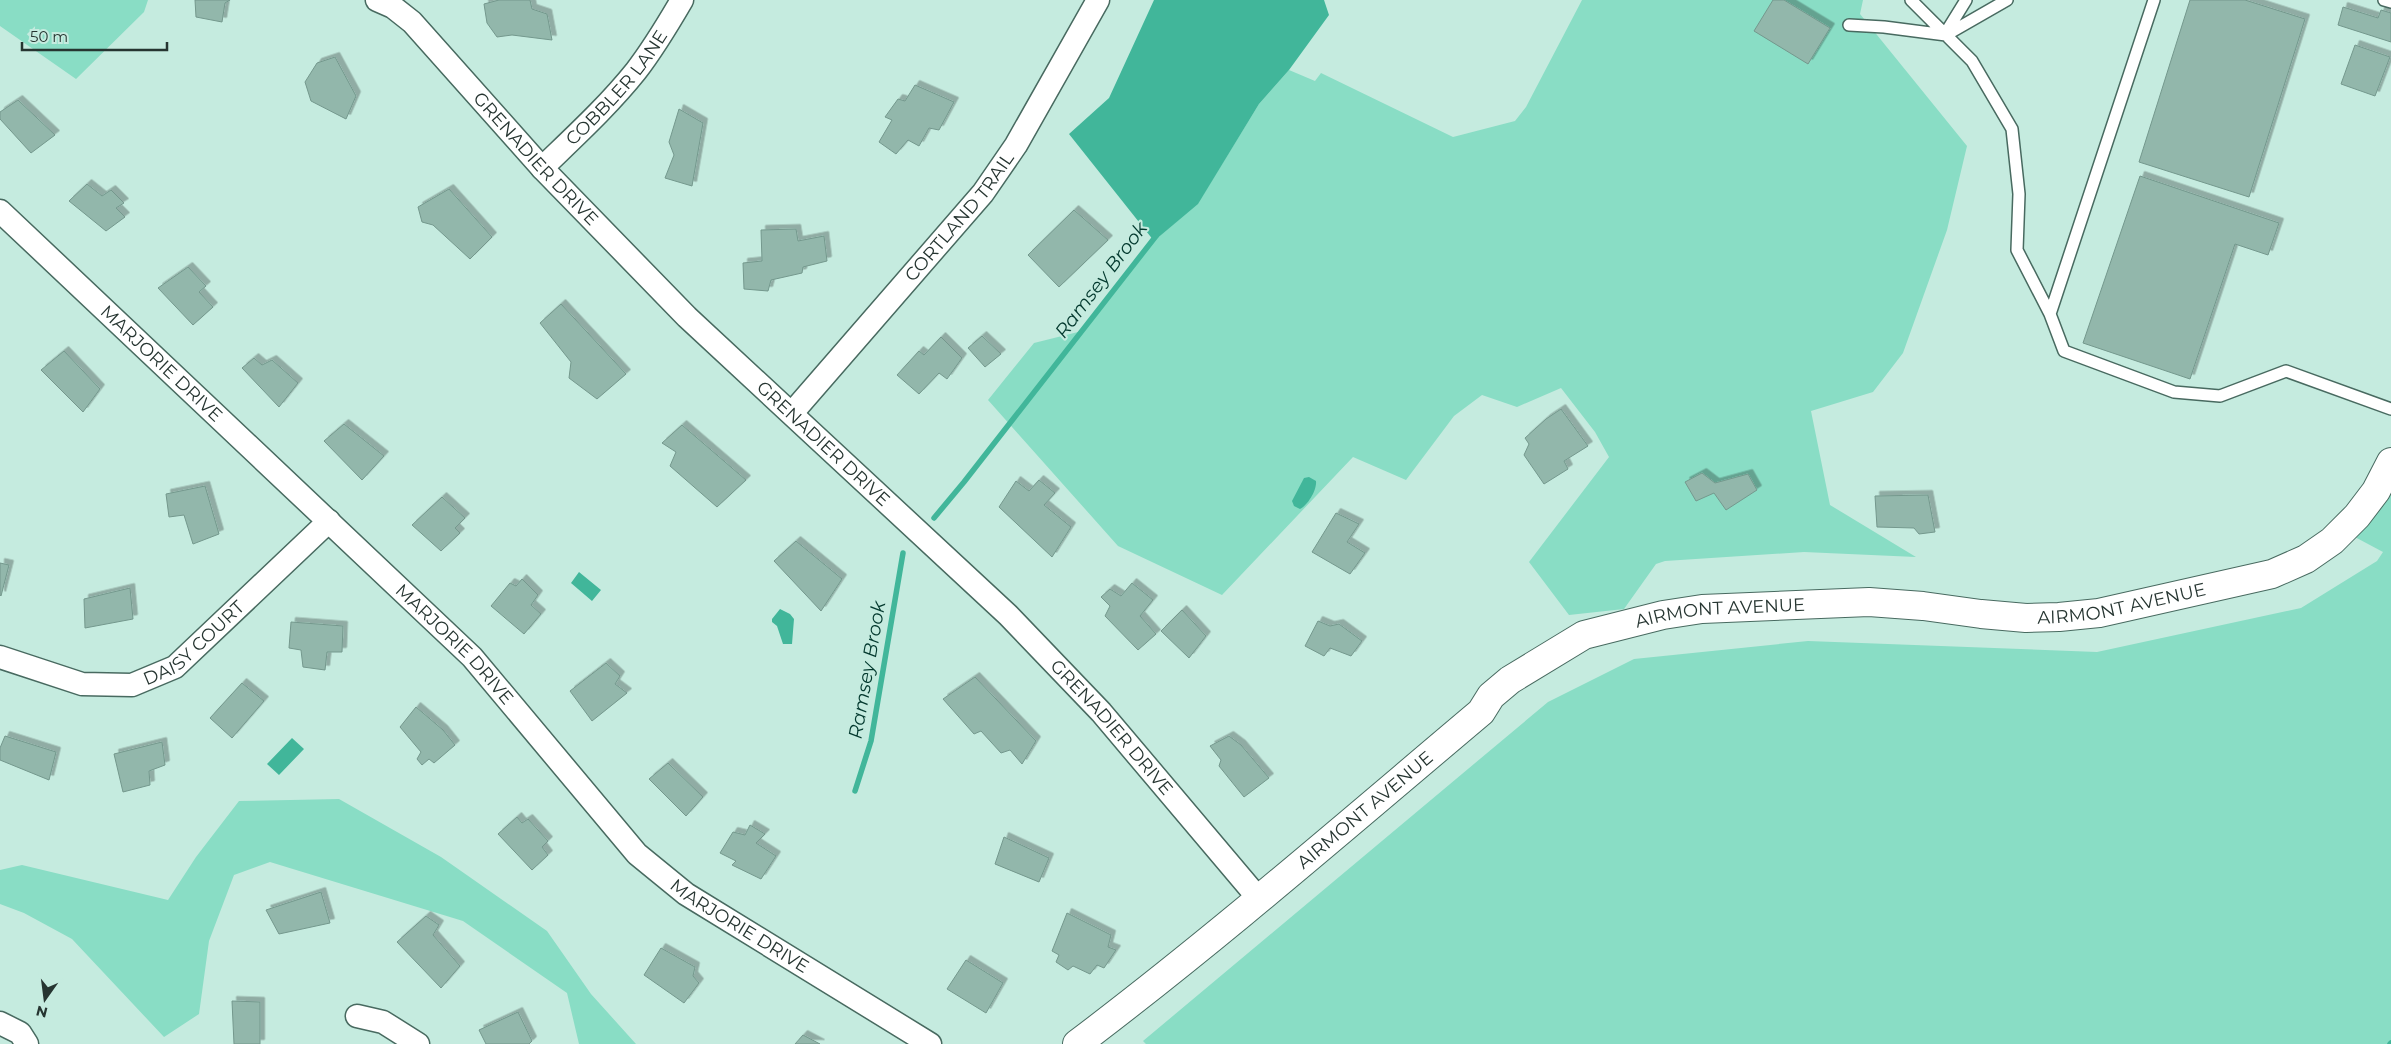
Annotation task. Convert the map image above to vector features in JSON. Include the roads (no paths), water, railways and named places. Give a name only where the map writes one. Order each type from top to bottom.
[{"type":"street","name":"GRENADIER DRIVE","points":[[377,0],[393,7],[412,22],[542,168],[687,317],[1014,622],[1101,712],[1259,899]]},
{"type":"street","name":"COBBLER LANE","points":[[542,168],[602,110],[636,70],[666,28],[682,0]]},
{"type":"street","name":"CORTLAND TRAIL","points":[[792,413],[982,193],[1016,145],[1098,0]]},
{"type":"street","name":"MARJORIE DRIVE","points":[[0,211],[472,657],[637,854],[686,894],[930,1044]]},
{"type":"street","name":"AIRMONT AVENUE","points":[[1077,1044],[1129,1005],[1259,899],[1481,712],[1492,696],[1510,680],[1584,635],[1655,617],[1702,609],[1816,603],[1869,602],[2026,618],[2059,618],[2098,613],[2272,574],[2306,559],[2332,540],[2357,516],[2376,491],[2391,462]]},
{"type":"street","name":"DAISY COURT","points":[[0,657],[82,684],[132,685],[175,667],[329,521]]},
{"type":"street","points":[[358,1016],[383,1022],[418,1044]]},
{"type":"street","points":[[0,1023],[20,1033],[28,1044]]},
{"type":"lane","points":[[1911,0],[1972,61],[2012,129],[2019,194],[2017,250],[2050,314],[2064,351],[2174,392],[2220,396],[2286,371],[2391,409]]},
{"type":"lane","points":[[1945,34],[1966,0]]},
{"type":"lane","points":[[1849,25],[1945,34],[2007,0]]},
{"type":"lane","points":[[2050,314],[2154,0]]},
{"type":"lane","points":[[2384,0],[2391,2]]},
{"type":"waterway","name":"Ramsey Brook","points":[[934,518],[1156,236]]},
{"type":"waterway","name":"Ramsey Brook","points":[[855,791],[871,741],[903,553]]}]
